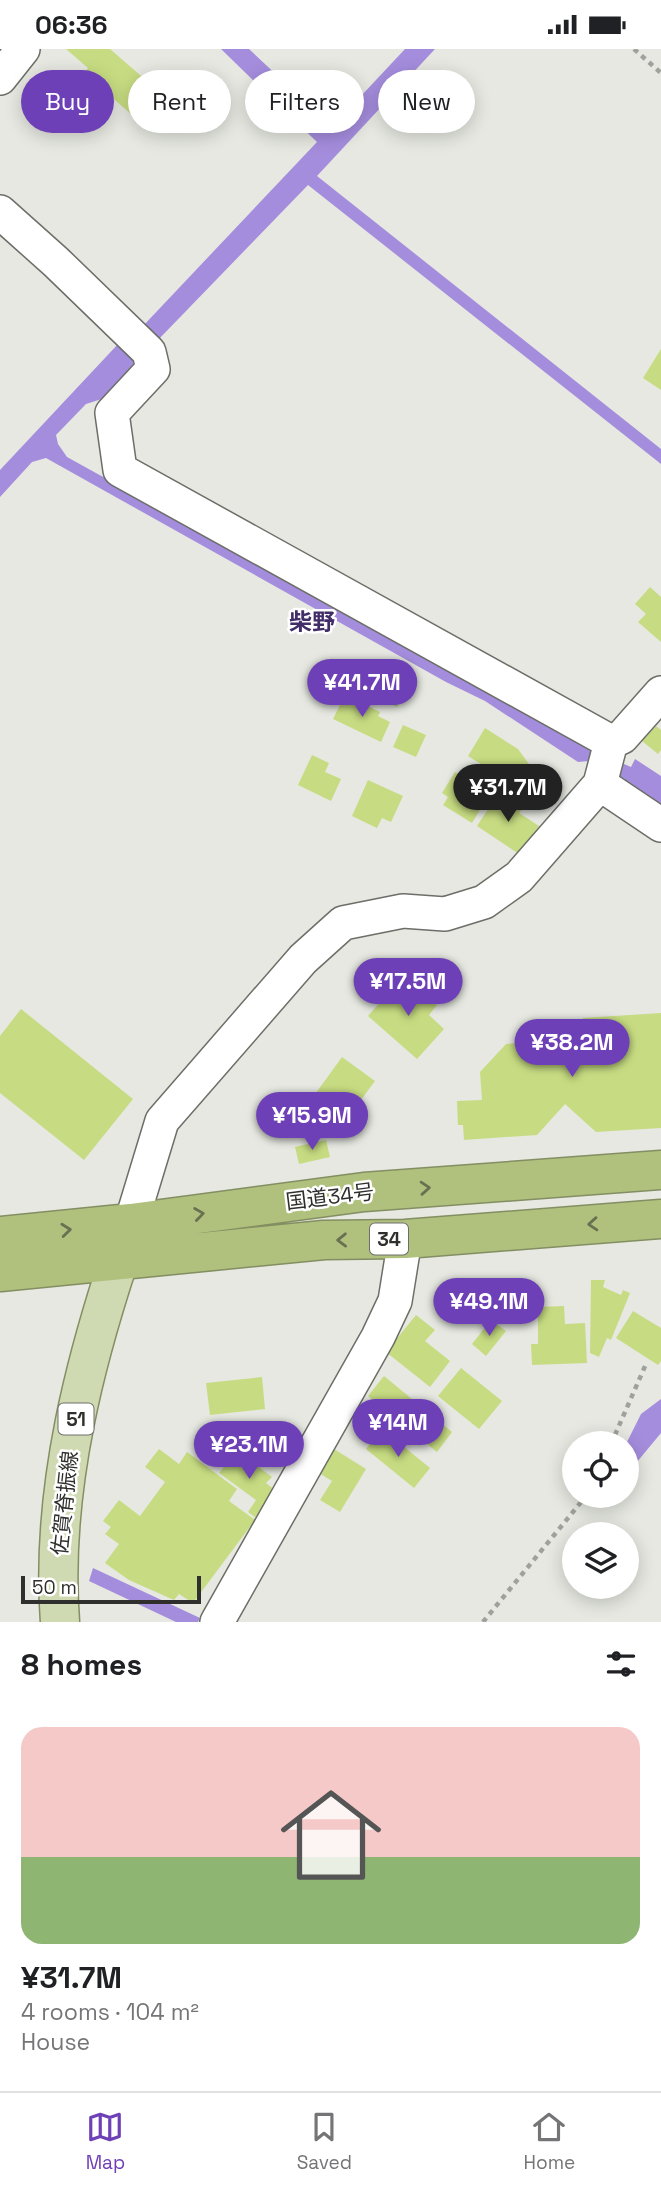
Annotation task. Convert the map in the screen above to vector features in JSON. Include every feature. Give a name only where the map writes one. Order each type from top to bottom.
[{"type":"highway","name":"国道34号","points":[[0,1236],[131,1223],[364,1192],[661,1170]]},
{"type":"highway","name":"国道34号","points":[[0,1272],[324,1240],[405,1239],[661,1219]]},
{"type":"main road","name":"佐賀脊振線","points":[[60,1622],[57,1585],[63,1500],[75,1423],[102,1312],[131,1223]]},
{"type":"street","points":[[0,78],[23,49]]},
{"type":"street","points":[[0,212],[149,352],[153,369],[112,413],[120,470],[606,764],[661,825]]},
{"type":"street","points":[[131,1223],[162,1121],[303,959],[344,923],[403,911],[444,914],[484,902],[519,877],[606,764],[622,737],[661,693]]},
{"type":"street","points":[[221,1621],[396,1301],[405,1239]]},
{"type":"path","points":[[634,49],[661,73]]},
{"type":"path","points":[[617,1431],[646,1364]]},
{"type":"path","points":[[483,1622],[576,1508]]},
{"type":"shaded area","points":[[221,49],[249,49],[271,70],[245,70],[245,72]]},
{"type":"shaded area","points":[[405,49],[435,49],[415,70],[385,70]]},
{"type":"shaded area","points":[[378,78],[378,110],[364,125],[364,93]]},
{"type":"shaded area","points":[[308,133],[357,133],[317,176],[661,449],[661,464],[308,185],[157,341],[130,356],[134,363],[108,397],[86,404],[56,435],[58,444],[67,457],[579,740],[594,751],[631,767],[635,759],[661,776],[661,810],[623,786],[625,779],[589,761],[578,762],[485,701],[446,682],[46,458],[32,462],[0,497],[0,470],[119,343],[143,326],[317,142]]},
{"type":"shaded area","points":[[661,1399],[661,1433],[639,1460],[639,1431],[632,1431],[641,1414]]},
{"type":"shaded area","points":[[93,1568],[200,1618],[198,1622],[176,1622],[89,1581]]},
{"type":"building","points":[[66,49],[110,49],[134,70],[128,70],[128,112],[114,99],[114,70],[86,70],[88,68]]},
{"type":"building","points":[[661,349],[661,390],[643,378]]},
{"type":"building","points":[[650,587],[661,597],[661,642],[638,622],[646,614],[635,604]]},
{"type":"building","points":[[359,665],[407,687],[397,707],[350,685]]},
{"type":"building","points":[[343,699],[355,705],[357,701],[380,712],[378,716],[390,722],[381,742],[333,719]]},
{"type":"building","points":[[403,725],[426,735],[416,757],[393,747]]},
{"type":"building","points":[[656,726],[661,730],[661,750],[658,754],[642,741]]},
{"type":"building","points":[[485,728],[518,749],[537,775],[512,794],[498,775],[468,756]]},
{"type":"building","points":[[312,755],[329,763],[325,772],[341,779],[331,801],[298,785]]},
{"type":"building","points":[[465,770],[493,788],[472,823],[443,805],[448,797],[442,793],[455,772],[461,776]]},
{"type":"building","points":[[368,780],[403,796],[391,822],[382,818],[377,828],[352,816]]},
{"type":"building","points":[[510,796],[524,806],[519,813],[539,826],[519,854],[477,826],[496,797],[505,803]]},
{"type":"building","points":[[403,976],[437,1005],[429,1015],[444,1029],[417,1059],[368,1016]]},
{"type":"building","points":[[21,1009],[133,1099],[84,1160],[0,1093],[0,1036]]},
{"type":"building","points":[[661,1013],[661,1128],[596,1132],[565,1104],[537,1135],[464,1140],[463,1125],[458,1125],[457,1101],[482,1100],[480,1072],[506,1044],[518,1043],[518,1029],[583,1025],[583,1018]]},
{"type":"building","points":[[342,1057],[375,1081],[340,1128],[308,1104]]},
{"type":"building","points":[[326,1140],[330,1157],[299,1164],[295,1147]]},
{"type":"building","points":[[591,1280],[605,1280],[603,1287],[621,1295],[623,1290],[630,1293],[611,1340],[607,1338],[599,1357],[590,1353]]},
{"type":"building","points":[[564,1306],[565,1324],[585,1323],[587,1363],[532,1365],[531,1344],[538,1344],[538,1307]]},
{"type":"building","points":[[633,1311],[661,1328],[661,1361],[658,1365],[616,1338]]},
{"type":"building","points":[[416,1315],[435,1330],[425,1341],[450,1361],[430,1387],[386,1352]]},
{"type":"building","points":[[491,1320],[506,1331],[486,1356],[472,1344]]},
{"type":"building","points":[[461,1368],[502,1401],[479,1429],[438,1396]]},
{"type":"building","points":[[384,1376],[452,1432],[437,1452],[368,1396]]},
{"type":"building","points":[[262,1377],[265,1409],[210,1415],[206,1383]]},
{"type":"building","points":[[382,1429],[430,1468],[414,1488],[366,1449]]},
{"type":"building","points":[[159,1449],[179,1464],[187,1452],[237,1489],[229,1501],[255,1520],[193,1603],[179,1594],[174,1600],[129,1580],[105,1563],[119,1544],[105,1534],[111,1527],[103,1521],[119,1500],[140,1516],[165,1482],[145,1467]]},
{"type":"building","points":[[334,1449],[366,1469],[340,1512],[320,1500],[332,1481],[319,1473]]},
{"type":"building","points":[[237,1451],[272,1477],[266,1483],[276,1491],[256,1518],[248,1512],[256,1500],[219,1473]]},
{"type":"district","name":"柴野","points":[[312,622]]}]
